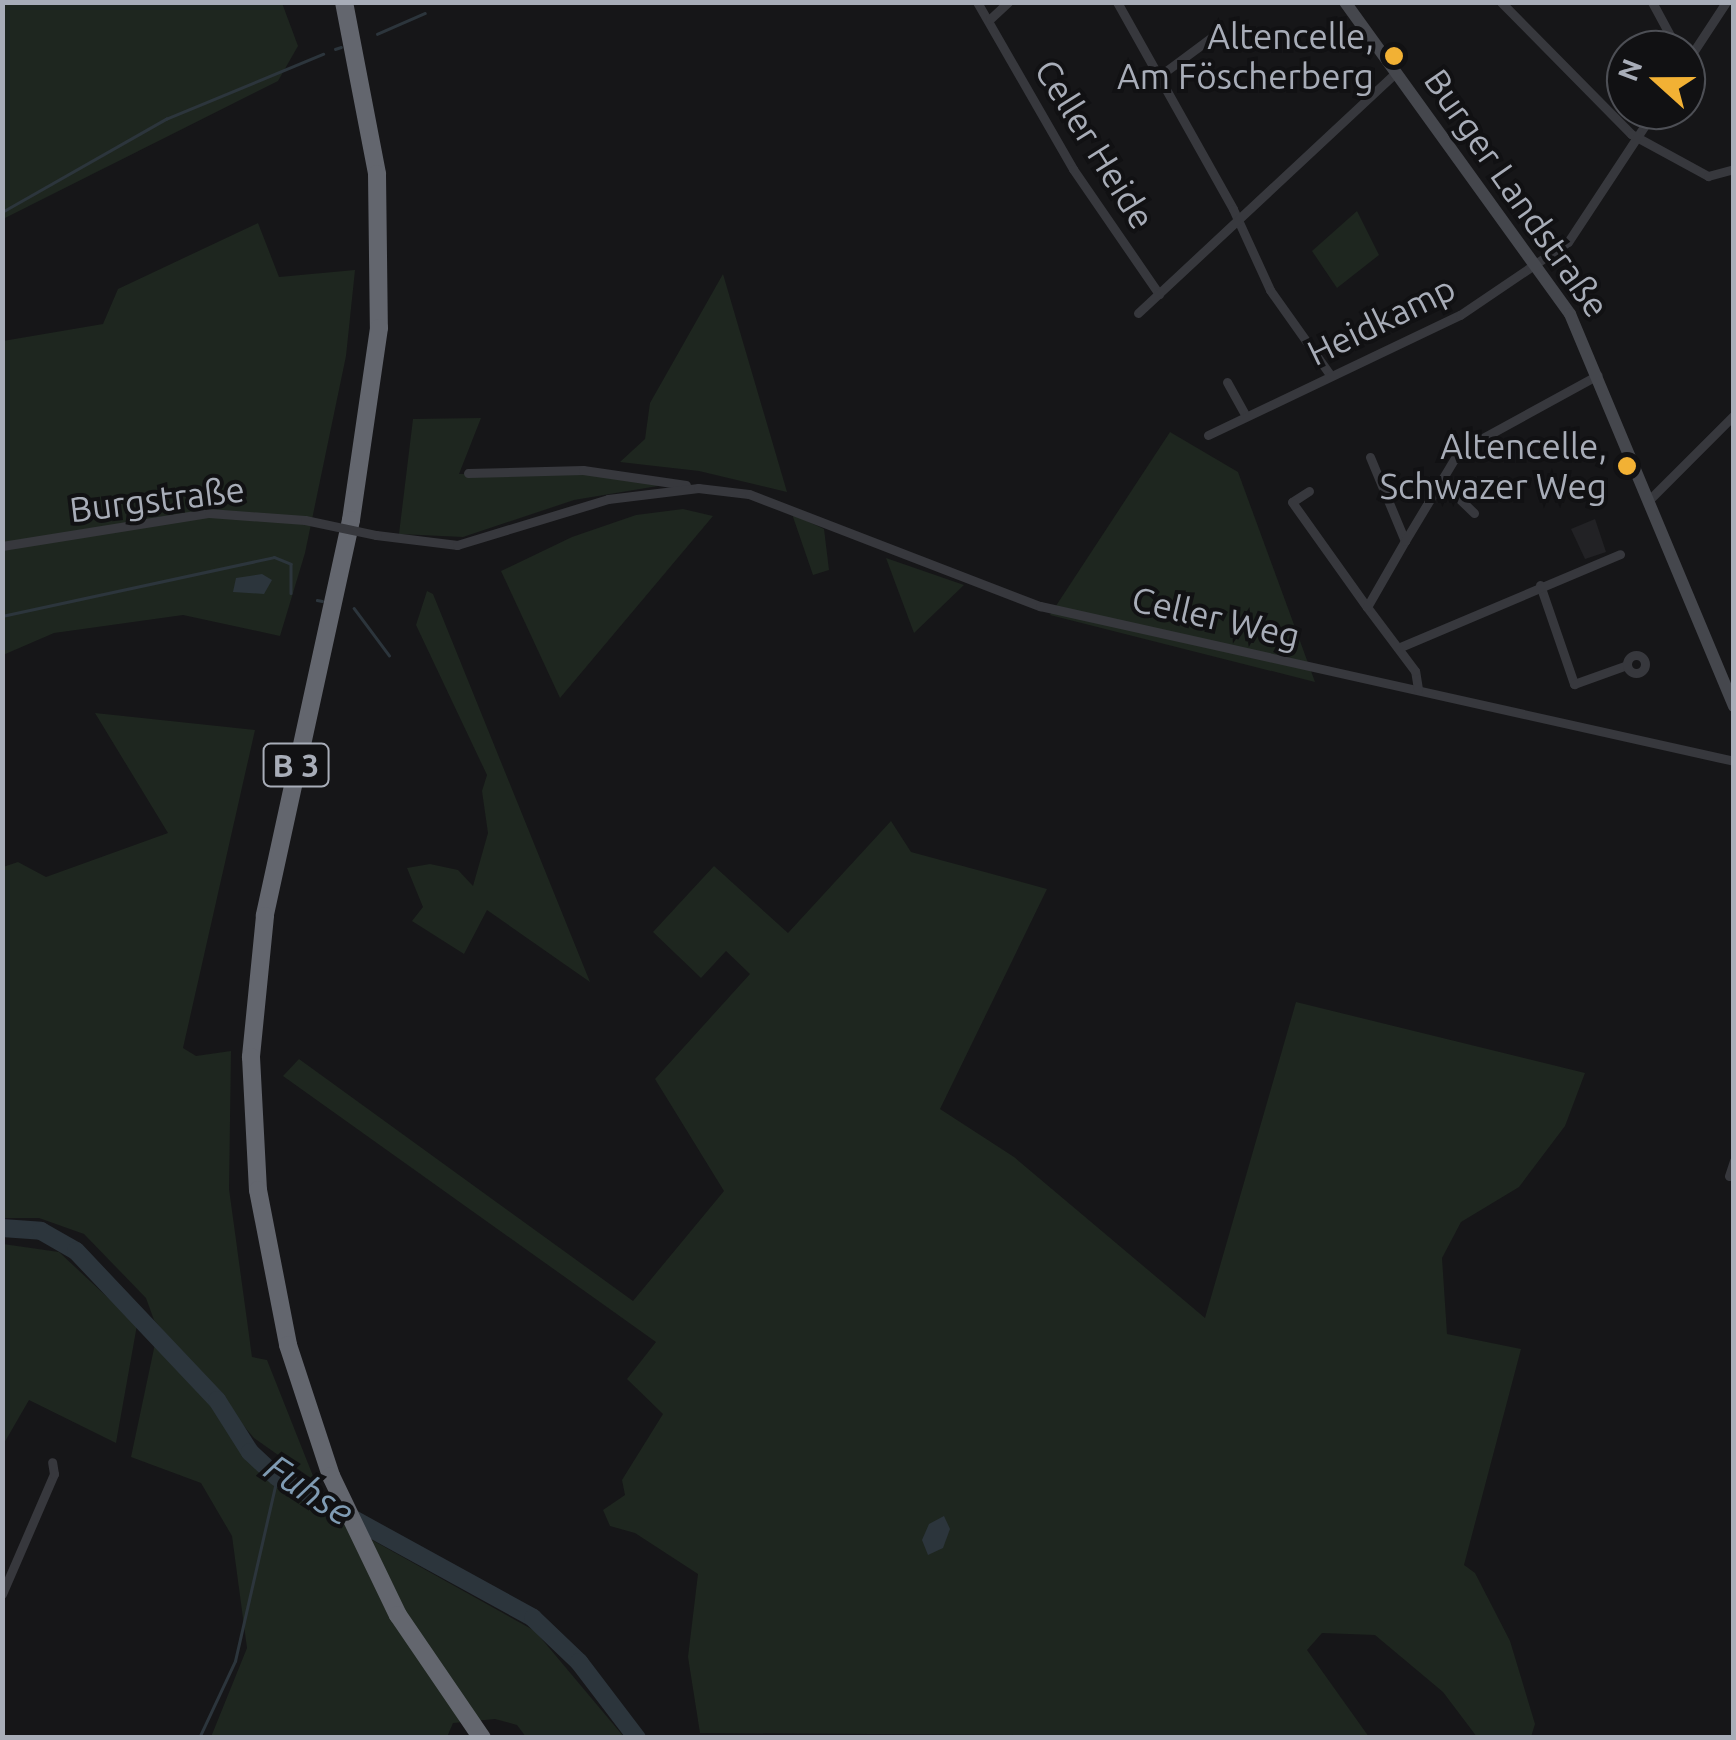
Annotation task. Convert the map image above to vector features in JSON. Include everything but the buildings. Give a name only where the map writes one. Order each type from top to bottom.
[{"type":"highway","name":"B 3","points":[[344,2],[377,174],[375,378],[351,520],[264,916],[251,1057],[258,1190],[288,1345],[315,1432],[371,1565],[429,1664],[482,1738]]},
{"type":"street","name":"Celler Heide","points":[[977,2],[1073,169],[1159,294]]},
{"type":"street","points":[[990,19],[1008,2]]},
{"type":"street","points":[[1117,2],[1270,290],[1331,376]]},
{"type":"street","points":[[1501,2],[1637,137],[1708,176],[1734,169]]},
{"type":"street","points":[[1652,2],[1667,30]]},
{"type":"street","points":[[1706,32],[1726,2]]},
{"type":"street","name":"Burger Landstraße","points":[[1353,5],[1396,72],[1570,314],[1734,706]]},
{"type":"street","points":[[1158,76],[1216,34]]},
{"type":"street","points":[[1138,313],[1396,72]]},
{"type":"street","name":"Heidkamp","points":[[1208,434],[1460,315],[1535,266],[1568,242],[1642,130]]},
{"type":"street","points":[[1367,607],[1459,451],[1598,375]]},
{"type":"street","points":[[1227,382],[1246,416]]},
{"type":"street","points":[[1650,499],[1734,415]]},
{"type":"street","points":[[1370,457],[1405,541]]},
{"type":"street","name":"Celler Weg","points":[[468,473],[583,470],[777,502],[1040,606],[1734,761]]},
{"type":"street","points":[[1441,481],[1474,513]]},
{"type":"street","name":"Celler Weg","points":[[376,535],[434,546],[475,543],[579,506],[698,488]]},
{"type":"street","points":[[1309,491],[1292,502],[1398,648],[1418,689]]},
{"type":"street","name":"Burgstraße","points":[[2,546],[209,514],[305,520],[376,535]]},
{"type":"street","points":[[1398,648],[1597,560],[1620,554]]},
{"type":"street","points":[[1540,585],[1574,684],[1626,665]]},
{"type":"street","points":[[1728,1176],[1734,1162]]},
{"type":"street","points":[[2,1594],[54,1474],[52,1462]]},
{"type":"shaded area","points":[[2,3],[282,3],[298,46],[278,81],[3,219]]},
{"type":"shaded area","points":[[1357,211],[1379,255],[1337,288],[1312,251]]},
{"type":"shaded area","points":[[258,223],[279,277],[355,270],[346,356],[305,553],[280,636],[183,615],[54,633],[3,655],[3,341],[103,324],[118,289]]},
{"type":"shaded area","points":[[723,274],[787,492],[699,471],[620,462],[645,439],[650,403]]},
{"type":"shaded area","points":[[481,418],[459,474],[582,474],[670,484],[574,500],[463,537],[399,534],[413,419]]},
{"type":"shaded area","points":[[1170,432],[1238,472],[1315,682],[1050,615]]},
{"type":"shaded area","points":[[683,509],[713,516],[560,698],[501,571],[572,537],[636,515]]},
{"type":"shaded area","points":[[792,514],[824,529],[829,570],[813,575]]},
{"type":"shaded area","points":[[1595,519],[1606,552],[1585,559],[1571,529]]},
{"type":"shaded area","points":[[886,558],[964,585],[914,633]]},
{"type":"shaded area","points":[[262,574],[272,580],[264,594],[233,592],[236,578]]},
{"type":"shaded area","points":[[427,591],[433,594],[590,982],[487,910],[464,954],[412,921],[423,907],[407,868],[430,864],[458,870],[473,886],[488,833],[482,791],[487,775],[416,625]]},
{"type":"shaded area","points":[[95,713],[255,730],[183,1048],[196,1056],[231,1051],[229,1189],[252,1357],[267,1360],[315,1481],[254,1438],[154,1320],[146,1298],[84,1234],[39,1218],[3,1218],[3,867],[18,862],[46,877],[168,833]]},
{"type":"shaded area","points":[[891,821],[911,852],[1047,889],[940,1109],[1014,1157],[1205,1318],[1296,1002],[1585,1073],[1565,1126],[1519,1187],[1461,1222],[1442,1258],[1447,1334],[1521,1349],[1464,1565],[1475,1573],[1510,1641],[1535,1724],[1531,1737],[1477,1737],[1443,1692],[1375,1635],[1322,1633],[1307,1650],[1369,1737],[700,1733],[688,1657],[698,1574],[635,1533],[610,1526],[603,1510],[625,1495],[622,1480],[663,1414],[627,1379],[656,1342],[283,1076],[299,1059],[633,1301],[724,1191],[655,1079],[750,974],[726,951],[701,978],[653,932],[714,866],[788,933]]},
{"type":"shaded area","points":[[3,1244],[59,1252],[137,1325],[116,1443],[29,1400],[3,1445]]},
{"type":"shaded area","points":[[156,1339],[207,1395],[252,1465],[297,1498],[535,1631],[624,1737],[526,1737],[517,1725],[495,1719],[453,1723],[447,1737],[211,1737],[247,1648],[232,1536],[201,1483],[131,1457]]},
{"type":"shaded area","points":[[944,1516],[950,1529],[943,1548],[928,1555],[922,1540],[929,1524]]},
{"type":"waterway","points":[[377,34],[425,13]]},
{"type":"waterway","points":[[335,49],[341,47]]},
{"type":"waterway","points":[[2,212],[166,119],[323,54]]},
{"type":"waterway","points":[[2,616],[274,557],[291,564],[291,593]]},
{"type":"waterway","points":[[317,600],[322,601]]},
{"type":"waterway","points":[[354,608],[389,655]]},
{"type":"waterway","name":"Fuhse","points":[[2,1228],[41,1231],[76,1251],[217,1400],[250,1452],[277,1477],[533,1618],[579,1662],[637,1738]]},
{"type":"waterway","points":[[199,1738],[235,1661],[277,1477]]},
{"type":"place","name":"Altencelle, Am Föscherberg","points":[[1394,56]]},
{"type":"place","name":"Altencelle, Schwazer Weg","points":[[1627,466]]}]
